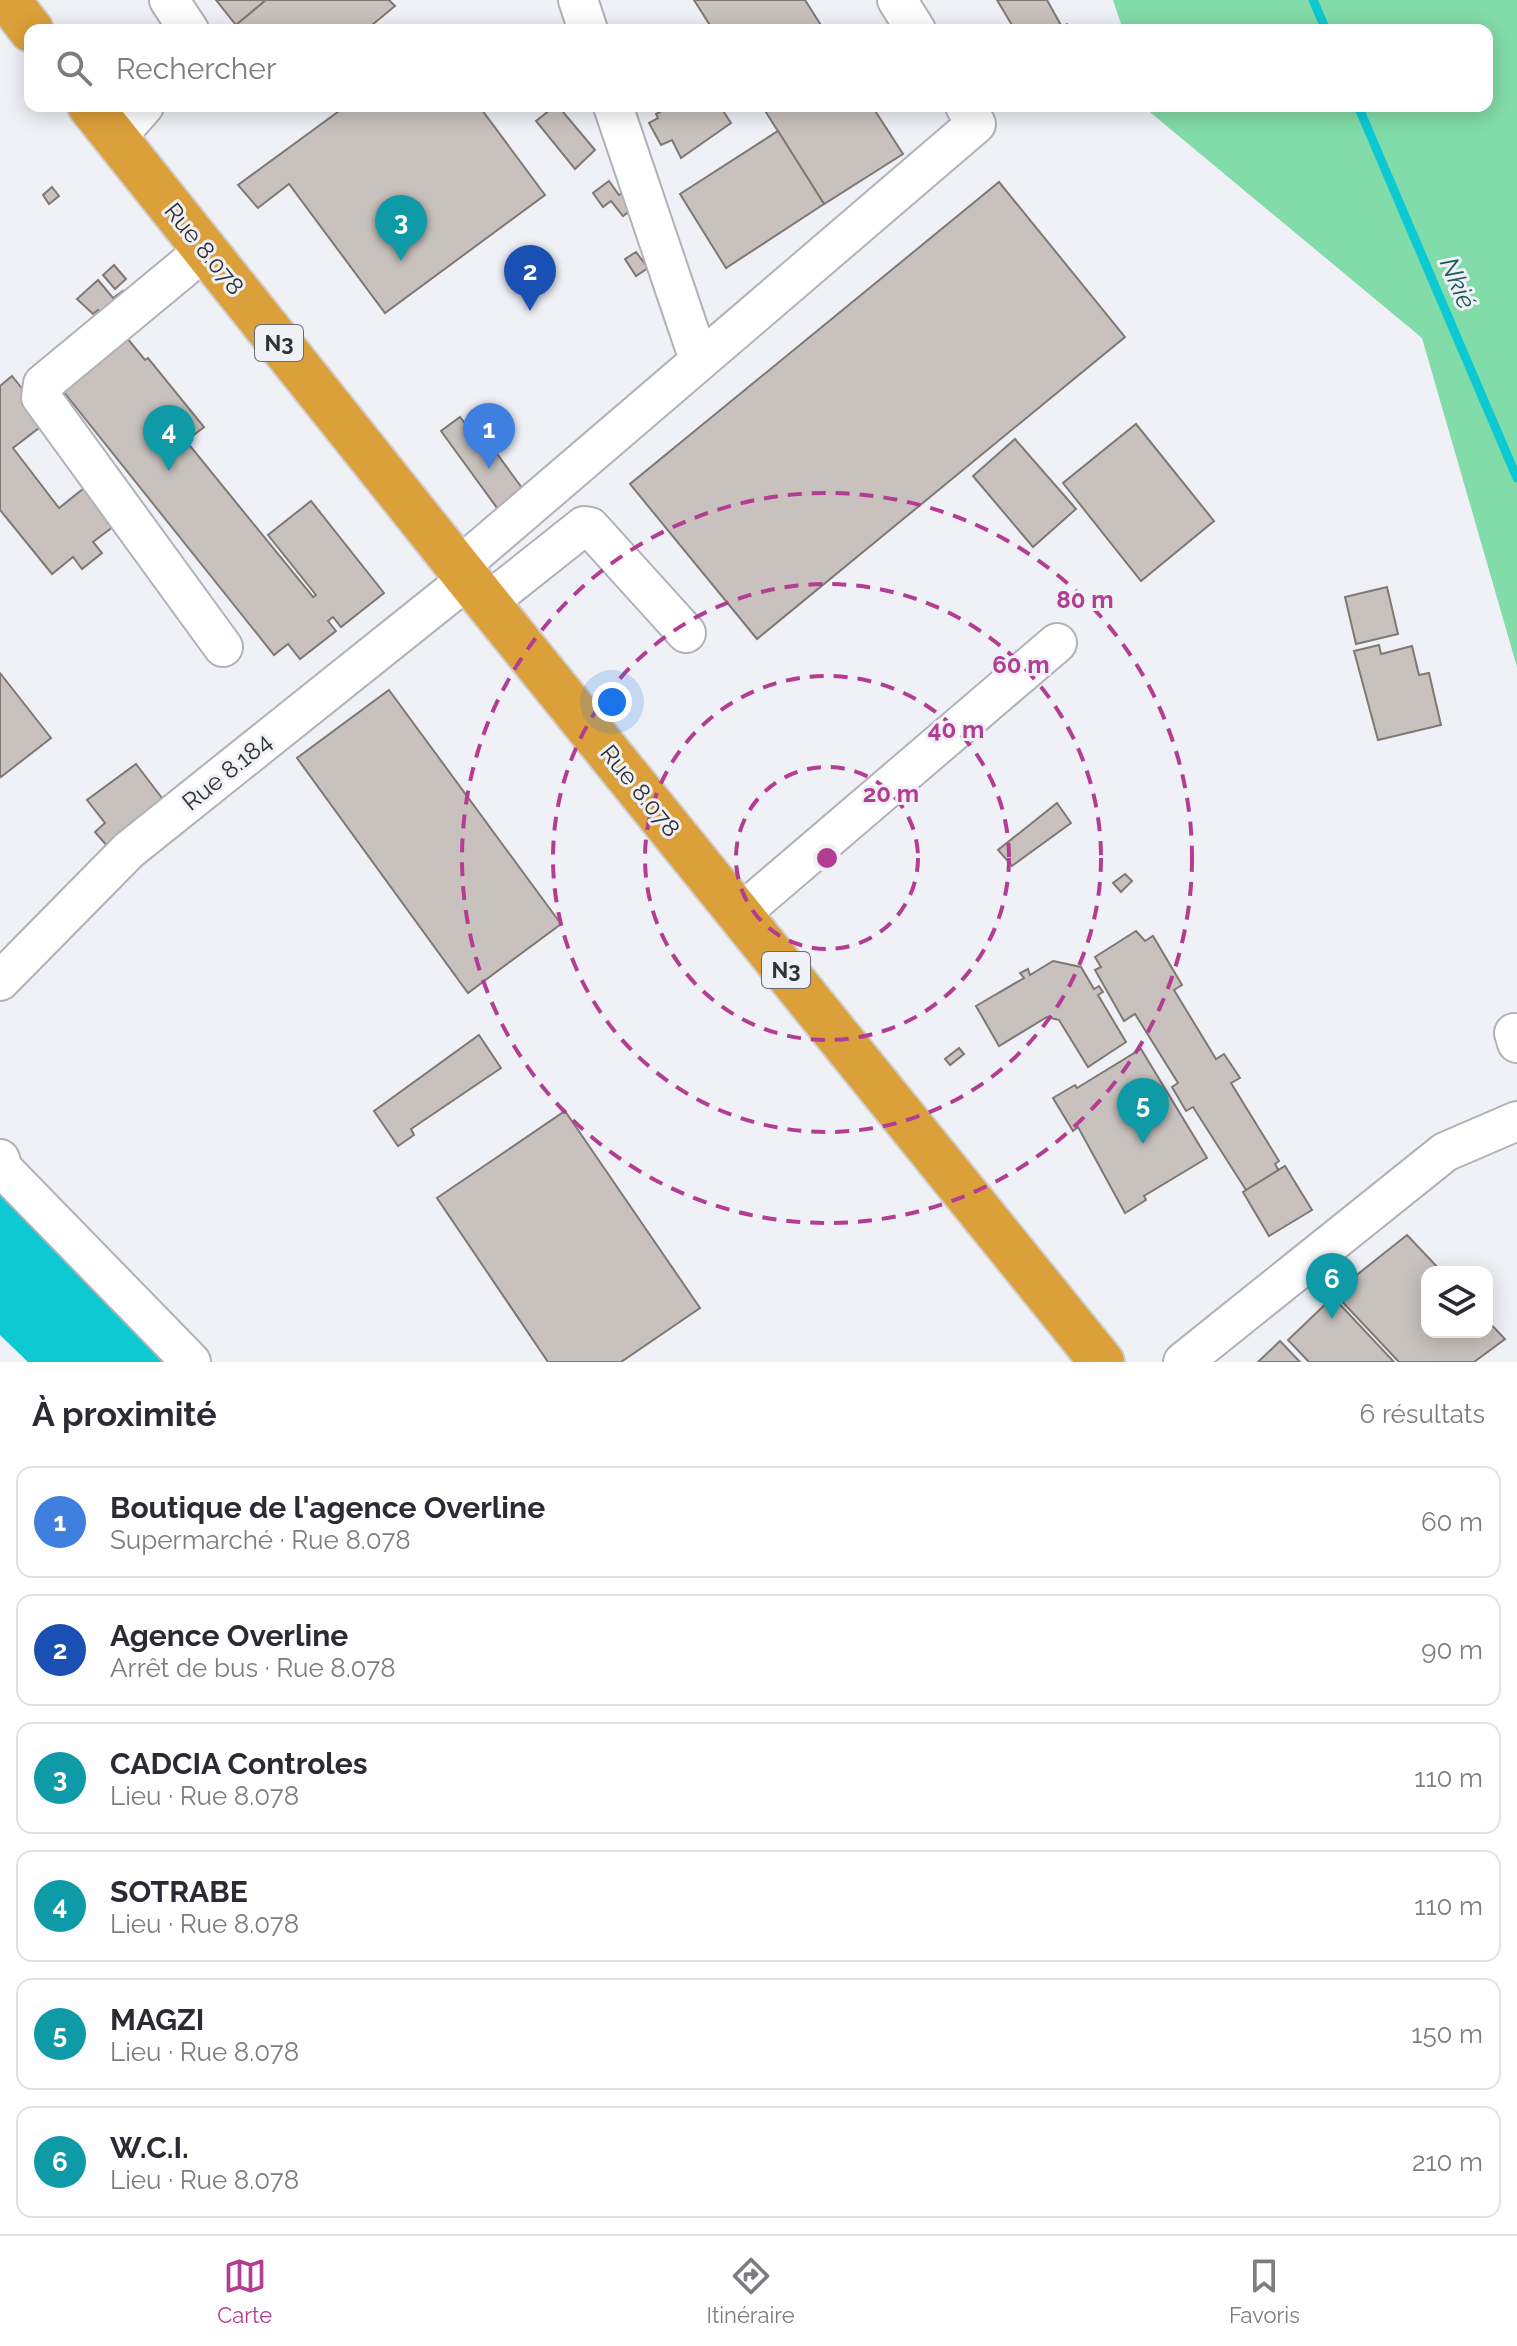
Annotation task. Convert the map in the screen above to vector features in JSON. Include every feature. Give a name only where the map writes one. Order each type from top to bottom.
[{"type":"highway","points":[[8,0],[26,24]]},
{"type":"highway","name":"Rue 8.078","points":[[103,123],[1102,1362]]},
{"type":"street","points":[[169,0],[185,24]]},
{"type":"street","points":[[578,0],[586,24]]},
{"type":"street","points":[[897,0],[912,24]]},
{"type":"street","points":[[103,123],[130,112]]},
{"type":"street","points":[[615,112],[699,360]]},
{"type":"street","points":[[471,583],[699,360],[976,124],[969,112]]},
{"type":"street","points":[[205,250],[43,384],[41,397],[223,647]]},
{"type":"street","points":[[471,583],[584,526],[590,527],[686,633]]},
{"type":"street","name":"Rue 8.184","points":[[0,981],[129,850],[471,583]]},
{"type":"street","points":[[740,914],[1057,643]]},
{"type":"street","points":[[1183,1362],[1445,1152],[1517,1121]]},
{"type":"street","points":[[0,1159],[3,1169],[191,1362]]},
{"type":"green space","points":[[1113,0],[1517,0],[1517,667],[1422,338],[1151,112],[1493,112],[1493,24],[1121,24]]},
{"type":"water","points":[[0,1186],[162,1362],[28,1362],[0,1335]]},
{"type":"building","points":[[216,0],[266,0],[237,24]]},
{"type":"building","points":[[266,0],[389,0],[395,6],[373,24],[237,24]]},
{"type":"building","points":[[694,0],[805,0],[820,24],[709,24]]},
{"type":"building","points":[[997,0],[1047,0],[1060,24],[1011,24]]},
{"type":"building","points":[[338,112],[483,112],[545,195],[385,313],[289,184],[258,208],[238,185]]},
{"type":"building","points":[[547,112],[563,112],[595,150],[575,169],[536,121]]},
{"type":"building","points":[[724,112],[731,123],[681,158],[672,140],[661,145],[649,123],[658,118],[656,114]]},
{"type":"building","points":[[766,112],[876,112],[903,154],[824,204]]},
{"type":"building","points":[[778,131],[824,204],[726,268],[680,194]]},
{"type":"building","points":[[609,181],[619,195],[629,188],[640,203],[623,216],[611,201],[603,207],[593,193]]},
{"type":"building","points":[[999,182],[1125,337],[757,639],[630,484]]},
{"type":"building","points":[[52,187],[59,196],[49,204],[43,195]]},
{"type":"building","points":[[636,252],[648,268],[636,276],[625,259]]},
{"type":"building","points":[[114,265],[126,279],[115,289],[103,275]]},
{"type":"building","points":[[98,280],[113,298],[123,291],[133,305],[110,324],[98,310],[93,314],[77,299]]},
{"type":"building","points":[[127,338],[145,360],[148,358],[204,427],[186,441],[313,597],[316,595],[268,535],[311,501],[384,593],[341,627],[333,617],[328,621],[336,631],[300,659],[288,644],[274,655],[63,391]]},
{"type":"building","points":[[12,376],[48,421],[13,448],[59,508],[88,485],[118,523],[93,542],[102,553],[82,569],[73,557],[52,574],[0,510],[0,386]]},
{"type":"building","points":[[460,417],[480,442],[492,447],[525,492],[500,512],[441,431]]},
{"type":"building","points":[[1136,424],[1214,521],[1141,581],[1063,483]]},
{"type":"building","points":[[1015,439],[1076,509],[1033,547],[973,476]]},
{"type":"building","points":[[1387,587],[1398,634],[1356,644],[1345,597]]},
{"type":"building","points":[[1379,645],[1381,654],[1412,646],[1419,675],[1429,673],[1441,725],[1378,740],[1354,651]]},
{"type":"building","points":[[0,673],[51,738],[1,777],[0,775]]},
{"type":"building","points":[[389,690],[561,924],[468,993],[297,758]]},
{"type":"building","points":[[136,764],[165,802],[107,846],[95,832],[105,823],[87,800]]},
{"type":"building","points":[[1057,803],[1071,823],[1012,866],[998,850]]},
{"type":"building","points":[[1125,874],[1132,881],[1121,892],[1113,883]]},
{"type":"building","points":[[1136,931],[1145,941],[1153,936],[1182,985],[1174,990],[1216,1059],[1224,1054],[1240,1078],[1231,1083],[1279,1161],[1275,1164],[1279,1171],[1246,1190],[1193,1107],[1186,1111],[1172,1087],[1178,1083],[1135,1014],[1124,1021],[1095,970],[1101,967],[1095,957]]},
{"type":"building","points":[[1053,961],[1081,967],[1094,989],[1099,986],[1103,992],[1098,995],[1126,1042],[1088,1067],[1059,1020],[1047,1017],[999,1046],[976,1006],[1024,978],[1020,973],[1028,969],[1030,975]]},
{"type":"building","points":[[479,1035],[501,1068],[411,1129],[414,1135],[398,1146],[374,1111]]},
{"type":"building","points":[[959,1048],[964,1054],[950,1065],[945,1059]]},
{"type":"building","points":[[1141,1049],[1207,1158],[1144,1196],[1146,1200],[1125,1213],[1078,1127],[1073,1131],[1053,1098],[1075,1085],[1077,1088]]},
{"type":"building","points":[[565,1111],[700,1308],[621,1362],[548,1362],[437,1198]]},
{"type":"building","points":[[1285,1166],[1312,1210],[1269,1236],[1243,1192]]},
{"type":"building","points":[[1407,1235],[1436,1266],[1421,1266],[1421,1338],[1493,1338],[1493,1326],[1505,1339],[1474,1362],[1399,1362],[1334,1293]]},
{"type":"building","points":[[1333,1297],[1394,1362],[1309,1362],[1288,1340]]},
{"type":"building","points":[[1280,1341],[1300,1362],[1258,1362]]},
{"type":"waterway","name":"Nkié","points":[[1313,0],[1323,24]]},
{"type":"waterway","name":"Nkié","points":[[1361,112],[1517,478]]},
{"type":"place","name":"CADCIA Controles","points":[[401,261]]},
{"type":"place","name":"Agence Overline","points":[[530,311]]},
{"type":"place","name":"Boutique de l'agence Overline","points":[[489,469]]},
{"type":"place","name":"SOTRABE","points":[[169,471]]},
{"type":"place","name":"MAGZI","points":[[1143,1144]]},
{"type":"place","name":"W.C.I.","points":[[1332,1319]]}]
